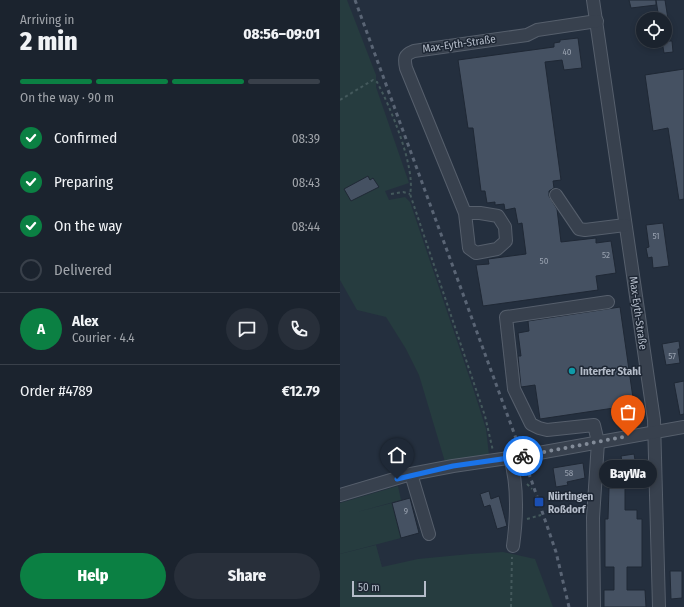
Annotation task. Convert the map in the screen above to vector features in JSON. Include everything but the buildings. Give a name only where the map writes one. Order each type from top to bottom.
[{"type":"street","name":"Max-Eyth-Straße","points":[[593,0],[655,432],[659,607]]},
{"type":"street","name":"Max-Eyth-Straße","points":[[465,213],[406,68],[404,59],[407,54],[414,51],[527,35],[537,30],[597,21]]},
{"type":"street","points":[[556,195],[579,228],[584,230],[625,225]]},
{"type":"street","points":[[594,607],[593,518],[598,442],[594,424],[547,430],[531,424],[514,389],[506,317],[608,302]]},
{"type":"street","points":[[340,496],[411,474],[684,427]]},
{"type":"street","points":[[510,457],[514,472],[516,525],[512,546]]},
{"type":"street","points":[[411,474],[429,534]]},
{"type":"path","points":[[340,100],[373,80],[377,82],[387,103],[406,158],[412,184],[410,194],[485,416],[495,460]]},
{"type":"path","points":[[391,194],[403,192],[410,194]]},
{"type":"path","points":[[530,518],[541,515]]},
{"type":"path","points":[[511,607],[512,546]]},
{"type":"green space","points":[[340,0],[347,0],[376,75],[376,87],[409,183],[385,191],[389,200],[405,197],[410,202],[486,429],[489,455],[445,462],[419,375],[406,349],[386,317],[357,310],[340,280]]},
{"type":"green space","points":[[398,486],[401,500],[357,512],[392,503],[401,538],[340,554],[340,503]]},
{"type":"green space","points":[[376,545],[382,567],[418,559],[503,552],[535,559],[553,607],[340,607],[340,554]]},
{"type":"railway","points":[[355,0],[532,482],[556,552],[569,607]]},
{"type":"way so far","points":[[523,456],[628,436]]},
{"type":"place","name":"Interfer Stahl","points":[[572,371]]},
{"type":"place","name":"BayWa","points":[[628,436]]},
{"type":"place","name":"Nürtingen Roßdorf","points":[[539,502]]},
{"type":"route","points":[[397,479],[411,474],[453,466],[523,456]]}]
